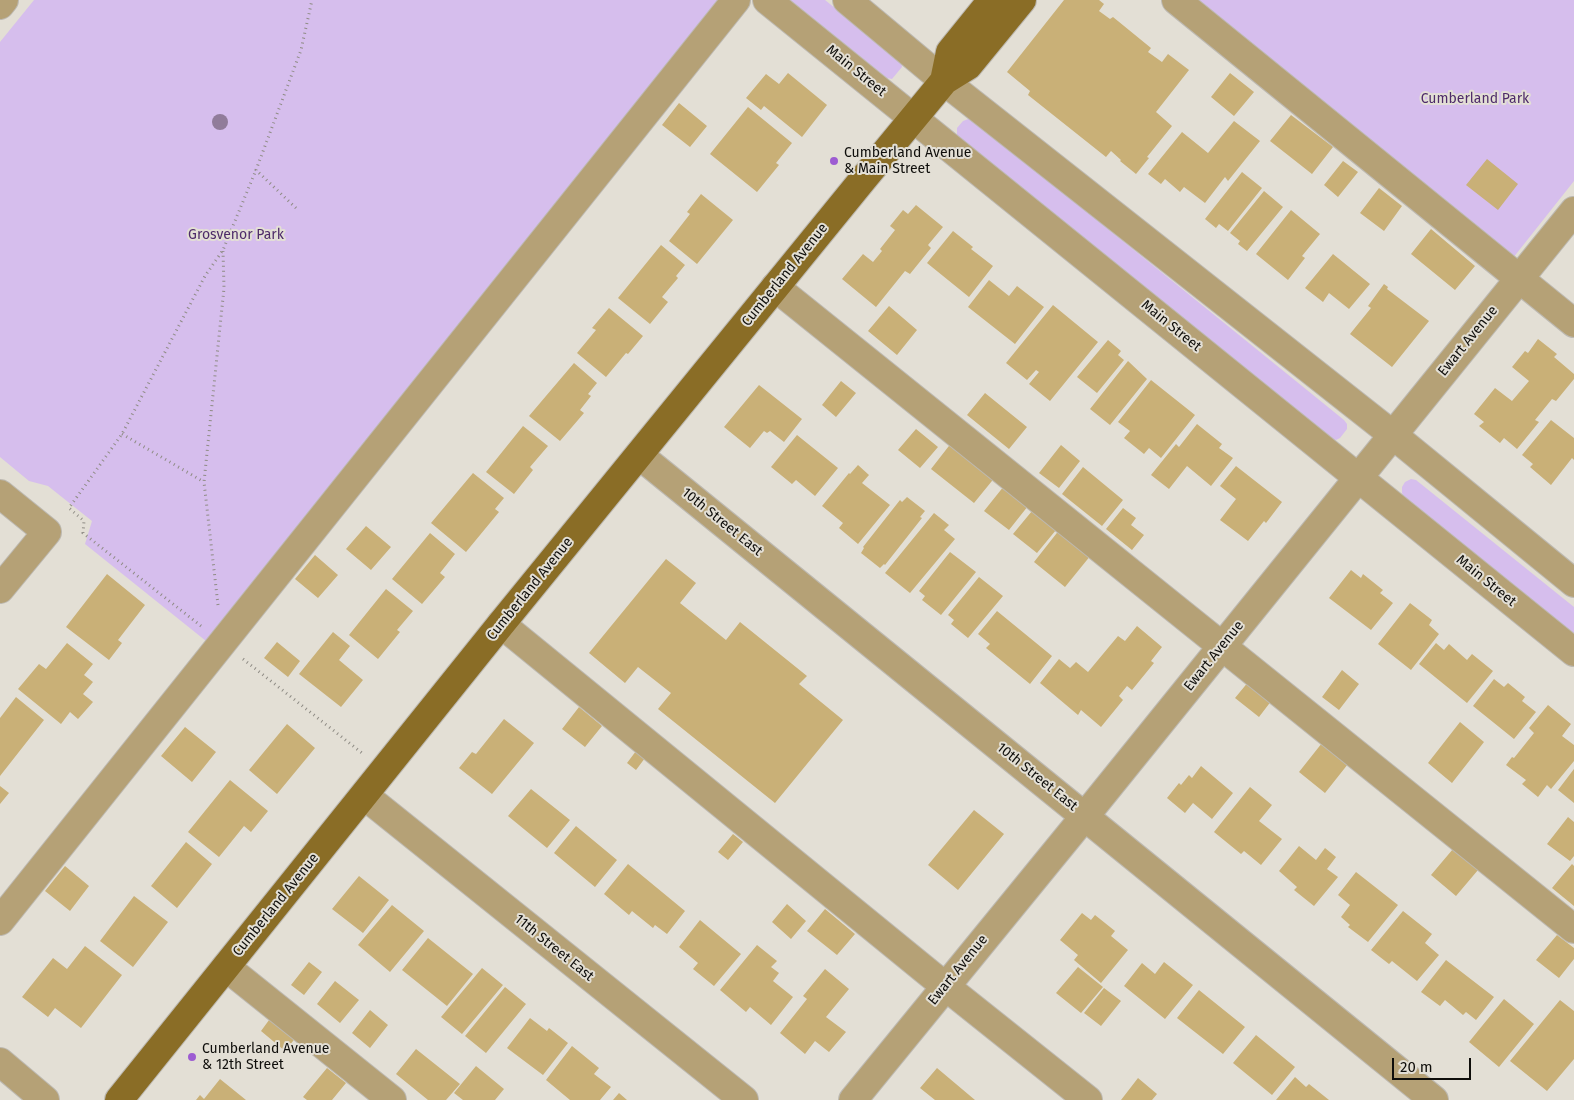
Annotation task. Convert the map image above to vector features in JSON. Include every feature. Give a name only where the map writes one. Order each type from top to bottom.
[{"type":"main road","points":[[944,81],[950,52],[992,0]]},
{"type":"main road","points":[[944,81],[968,66],[1022,0]]},
{"type":"main road","name":"Cumberland Avenue","points":[[119,1100],[365,796],[501,624],[944,81]]},
{"type":"street","points":[[0,5],[4,0]]},
{"type":"street","points":[[0,921],[736,0]]},
{"type":"street","name":"Main Street","points":[[767,0],[1574,652]]},
{"type":"street","points":[[847,0],[944,81],[1393,435],[1574,583]]},
{"type":"street","points":[[1176,0],[1574,322]]},
{"type":"street","name":"Ewart Avenue","points":[[853,1100],[1574,211]]},
{"type":"street","points":[[775,288],[1574,929]]},
{"type":"street","name":"10th Street East","points":[[639,455],[1434,1100]]},
{"type":"street","points":[[0,494],[47,532],[0,589]]},
{"type":"street","points":[[501,624],[945,986],[1088,1100]]},
{"type":"street","name":"11th Street East","points":[[365,796],[744,1100]]},
{"type":"street","points":[[226,967],[392,1100]]},
{"type":"street","points":[[0,1062],[45,1100]]},
{"type":"path","points":[[312,0],[300,50],[256,170],[222,250],[205,276],[122,434],[69,508],[84,521],[84,533],[384,771]]},
{"type":"path","points":[[256,170],[296,208]]},
{"type":"path","points":[[222,250],[224,288],[204,482],[222,643]]},
{"type":"path","points":[[122,434],[204,482]]},
{"type":"green space","name":"Grosvenor Park","points":[[34,0],[727,0],[211,645],[85,544],[92,521],[48,486],[29,481],[0,457],[0,42]]},
{"type":"green space","points":[[790,0],[825,0],[901,61],[902,67],[892,79],[887,78]]},
{"type":"green space","name":"Cumberland Park","points":[[1197,0],[1574,0],[1574,181],[1513,258]]},
{"type":"green space","points":[[971,118],[1344,420],[1347,424],[1347,429],[1340,438],[1336,440],[1331,438],[957,136],[957,128],[963,121]]},
{"type":"green space","points":[[1411,479],[1416,480],[1574,607],[1574,635],[1404,496],[1402,487],[1405,482]]},
{"type":"building","points":[[1064,0],[1099,0],[1104,4],[1099,11],[1110,19],[1113,17],[1151,48],[1148,52],[1162,62],[1168,54],[1189,70],[1156,112],[1172,126],[1136,174],[1111,151],[1106,157],[1028,95],[1030,91],[1007,72]]},
{"type":"building","points":[[788,73],[827,105],[802,137],[764,106],[761,110],[746,98],[766,74],[779,84]]},
{"type":"building","points":[[1230,73],[1254,92],[1234,116],[1211,97]]},
{"type":"building","points":[[679,103],[707,126],[690,147],[662,125]]},
{"type":"building","points":[[748,107],[792,143],[776,163],[779,165],[757,192],[710,154]]},
{"type":"building","points":[[1291,115],[1333,147],[1312,174],[1270,141]]},
{"type":"building","points":[[1234,121],[1260,141],[1228,181],[1225,177],[1205,203],[1184,187],[1180,192],[1165,179],[1161,184],[1148,174],[1182,132],[1208,153]]},
{"type":"building","points":[[1487,159],[1518,184],[1498,210],[1466,185]]},
{"type":"building","points":[[1343,161],[1358,172],[1338,197],[1324,185]]},
{"type":"building","points":[[1242,172],[1262,188],[1228,231],[1219,224],[1216,228],[1205,219]]},
{"type":"building","points":[[1379,188],[1402,206],[1384,231],[1360,213]]},
{"type":"building","points":[[1264,191],[1283,207],[1247,251],[1238,244],[1240,241],[1230,233]]},
{"type":"building","points":[[701,194],[733,220],[697,264],[669,241],[690,214],[687,212]]},
{"type":"building","points":[[916,205],[943,227],[928,245],[931,248],[910,274],[905,271],[876,307],[842,279],[863,254],[873,262],[882,251],[880,249],[895,230],[890,226],[903,210],[908,214]]},
{"type":"building","points":[[1291,210],[1320,234],[1302,256],[1305,258],[1288,280],[1256,254]]},
{"type":"building","points":[[1431,229],[1475,266],[1455,290],[1411,254]]},
{"type":"building","points":[[953,231],[973,247],[971,249],[993,266],[969,297],[927,263]]},
{"type":"building","points":[[661,245],[685,265],[676,276],[678,278],[662,297],[668,302],[650,324],[618,298]]},
{"type":"building","points":[[1333,254],[1370,284],[1349,309],[1329,293],[1323,302],[1305,288]]},
{"type":"building","points":[[989,280],[1009,296],[1017,286],[1044,307],[1015,344],[968,307]]},
{"type":"building","points":[[1384,284],[1388,287],[1387,289],[1429,321],[1392,367],[1350,334],[1371,308],[1368,306]]},
{"type":"building","points":[[1053,305],[1098,342],[1050,401],[1029,384],[1039,372],[1036,370],[1027,380],[1006,363]]},
{"type":"building","points":[[889,306],[917,330],[897,355],[868,331]]},
{"type":"building","points":[[609,308],[643,336],[606,377],[577,353],[596,330],[592,328]]},
{"type":"building","points":[[1538,339],[1557,354],[1554,357],[1574,374],[1574,379],[1556,401],[1552,399],[1535,420],[1539,422],[1517,449],[1504,438],[1500,443],[1479,426],[1484,422],[1474,414],[1495,388],[1512,401],[1529,381],[1512,367],[1525,351],[1528,353]]},
{"type":"building","points":[[1108,340],[1121,351],[1118,355],[1124,360],[1097,393],[1077,377]]},
{"type":"building","points":[[1128,361],[1147,379],[1110,425],[1090,409]]},
{"type":"building","points":[[574,363],[597,383],[588,394],[591,396],[580,410],[584,413],[560,441],[529,416]]},
{"type":"building","points":[[1151,380],[1195,415],[1161,458],[1149,448],[1144,454],[1124,438],[1130,431],[1118,422]]},
{"type":"building","points":[[841,381],[856,393],[836,417],[822,405]]},
{"type":"building","points":[[759,385],[802,419],[784,442],[770,431],[767,433],[764,431],[750,448],[724,427]]},
{"type":"building","points":[[985,393],[1027,427],[1009,449],[967,415]]},
{"type":"building","points":[[1551,420],[1574,438],[1574,460],[1572,458],[1551,485],[1530,467],[1533,464],[1522,455]]},
{"type":"building","points":[[1197,424],[1222,444],[1219,448],[1233,458],[1211,486],[1187,466],[1169,489],[1151,475],[1176,444],[1179,447]]},
{"type":"building","points":[[523,426],[548,446],[530,467],[533,470],[514,494],[486,472]]},
{"type":"building","points":[[916,429],[938,447],[920,468],[898,450]]},
{"type":"building","points":[[797,435],[838,468],[815,496],[796,480],[792,484],[771,467]]},
{"type":"building","points":[[952,442],[996,476],[974,503],[931,469]]},
{"type":"building","points":[[1061,445],[1080,461],[1059,488],[1039,473]]},
{"type":"building","points":[[858,465],[869,475],[862,483],[890,505],[858,544],[839,528],[843,523],[822,506]]},
{"type":"building","points":[[1236,466],[1282,502],[1266,523],[1264,521],[1248,541],[1220,520],[1236,499],[1220,486]]},
{"type":"building","points":[[1083,467],[1123,500],[1102,526],[1062,494]]},
{"type":"building","points":[[473,473],[504,498],[495,509],[499,512],[466,552],[431,523]]},
{"type":"building","points":[[1004,486],[1028,506],[1009,530],[984,511]]},
{"type":"building","points":[[907,497],[925,511],[920,517],[922,518],[885,565],[880,568],[861,553],[863,547],[900,500],[902,502]]},
{"type":"building","points":[[1123,508],[1136,518],[1131,525],[1144,535],[1132,550],[1106,529]]},
{"type":"building","points":[[1032,511],[1056,530],[1037,553],[1013,534]]},
{"type":"building","points":[[934,513],[949,525],[944,530],[955,539],[910,593],[885,573]]},
{"type":"building","points":[[366,526],[391,547],[371,570],[346,549]]},
{"type":"building","points":[[1060,529],[1091,555],[1065,587],[1034,562]]},
{"type":"building","points":[[430,533],[455,554],[440,573],[445,577],[422,604],[392,579]]},
{"type":"building","points":[[950,552],[976,572],[941,615],[922,600],[925,596],[919,591]]},
{"type":"building","points":[[315,555],[338,575],[318,598],[295,579]]},
{"type":"building","points":[[666,559],[696,583],[680,603],[726,640],[740,622],[807,676],[799,684],[843,720],[775,803],[658,709],[671,693],[638,667],[625,683],[589,653]]},
{"type":"building","points":[[1351,570],[1361,578],[1363,574],[1383,590],[1380,593],[1393,603],[1371,630],[1329,598]]},
{"type":"building","points":[[107,574],[145,605],[118,640],[122,643],[109,660],[66,627]]},
{"type":"building","points":[[979,577],[1003,596],[968,638],[951,624],[954,620],[948,615]]},
{"type":"building","points":[[386,589],[413,611],[397,630],[400,632],[378,659],[349,635]]},
{"type":"building","points":[[1410,603],[1432,620],[1429,625],[1439,634],[1411,670],[1378,644]]},
{"type":"building","points":[[997,611],[1052,656],[1030,684],[986,648],[990,644],[978,634]]},
{"type":"building","points":[[1137,626],[1162,647],[1151,661],[1154,663],[1132,690],[1127,686],[1119,696],[1123,700],[1101,727],[1081,710],[1078,715],[1040,683],[1059,659],[1070,668],[1076,662],[1088,672],[1118,636],[1125,641]]},
{"type":"building","points":[[333,632],[350,646],[339,660],[363,680],[341,707],[299,674]]},
{"type":"building","points":[[277,642],[300,661],[288,677],[264,658]]},
{"type":"building","points":[[67,643],[93,664],[84,675],[93,682],[83,694],[93,702],[78,719],[70,712],[61,724],[18,689],[39,664],[46,669]]},
{"type":"building","points":[[1436,643],[1444,650],[1449,644],[1467,660],[1472,654],[1493,671],[1467,703],[1419,664]]},
{"type":"building","points":[[1342,670],[1359,684],[1339,710],[1322,697]]},
{"type":"building","points":[[1494,679],[1504,687],[1508,683],[1525,697],[1522,701],[1536,712],[1514,739],[1473,706]]},
{"type":"building","points":[[1249,681],[1272,700],[1259,717],[1235,698]]},
{"type":"building","points":[[16,697],[44,720],[0,776],[0,718]]},
{"type":"building","points":[[1548,705],[1571,724],[1562,736],[1574,745],[1574,761],[1551,789],[1547,785],[1538,797],[1522,784],[1526,780],[1506,765],[1534,733],[1529,728]]},
{"type":"building","points":[[579,707],[602,726],[585,747],[562,729]]},
{"type":"building","points":[[504,719],[534,743],[492,794],[459,768],[472,752],[476,754]]},
{"type":"building","points":[[1460,722],[1484,742],[1452,783],[1428,763]]},
{"type":"building","points":[[287,724],[315,748],[277,794],[249,770]]},
{"type":"building","points":[[185,727],[216,752],[192,782],[161,756]]},
{"type":"building","points":[[1322,743],[1348,764],[1325,793],[1299,772]]},
{"type":"building","points":[[636,751],[645,758],[636,770],[627,763]]},
{"type":"building","points":[[1201,766],[1233,793],[1212,819],[1193,803],[1185,813],[1167,798],[1179,783],[1181,785],[1189,775],[1192,778]]},
{"type":"building","points":[[1574,769],[1574,803],[1558,790]]},
{"type":"building","points":[[230,780],[268,811],[251,832],[244,826],[219,857],[188,832]]},
{"type":"building","points":[[0,786],[9,793],[0,804]]},
{"type":"building","points":[[1250,787],[1272,805],[1259,821],[1282,839],[1261,865],[1244,851],[1241,854],[1214,832]]},
{"type":"building","points":[[531,789],[570,820],[547,848],[508,816]]},
{"type":"building","points":[[974,810],[1004,834],[958,890],[928,865]]},
{"type":"building","points":[[1568,817],[1574,822],[1574,856],[1570,861],[1547,844]]},
{"type":"building","points":[[576,826],[617,860],[595,887],[554,853]]},
{"type":"building","points":[[733,834],[743,842],[728,860],[718,852]]},
{"type":"building","points":[[186,842],[212,864],[177,908],[151,886]]},
{"type":"building","points":[[1299,846],[1316,860],[1325,848],[1336,857],[1327,869],[1338,877],[1314,906],[1294,890],[1297,887],[1279,871]]},
{"type":"building","points":[[1453,849],[1478,870],[1456,896],[1431,875]]},
{"type":"building","points":[[628,864],[685,911],[667,934],[655,925],[653,928],[632,911],[629,915],[604,894]]},
{"type":"building","points":[[1572,864],[1574,866],[1574,906],[1552,888]]},
{"type":"building","points":[[65,866],[89,886],[70,911],[45,891]]},
{"type":"building","points":[[1356,872],[1398,905],[1368,942],[1348,927],[1350,925],[1341,917],[1350,905],[1338,895]]},
{"type":"building","points":[[359,876],[389,900],[363,933],[332,909]]},
{"type":"building","points":[[134,896],[168,922],[133,967],[100,941]]},
{"type":"building","points":[[787,904],[806,921],[791,939],[772,922]]},
{"type":"building","points":[[392,905],[424,931],[390,972],[358,945]]},
{"type":"building","points":[[825,909],[855,934],[837,955],[807,931]]},
{"type":"building","points":[[1403,911],[1432,934],[1425,943],[1439,955],[1417,981],[1392,961],[1389,964],[1371,950]]},
{"type":"building","points":[[1082,913],[1091,920],[1095,915],[1115,931],[1111,936],[1128,950],[1101,983],[1074,960],[1078,955],[1060,940]]},
{"type":"building","points":[[700,920],[741,954],[714,986],[693,969],[698,963],[679,947]]},
{"type":"building","points":[[1557,935],[1574,948],[1574,959],[1559,978],[1536,960]]},
{"type":"building","points":[[428,938],[473,974],[447,1006],[402,970]]},
{"type":"building","points":[[757,945],[777,961],[771,967],[779,973],[773,981],[793,997],[771,1025],[750,1007],[746,1012],[720,990]]},
{"type":"building","points":[[85,946],[122,975],[81,1028],[55,1008],[48,1017],[22,997],[53,958],[67,969]]},
{"type":"building","points":[[1446,960],[1494,997],[1476,1020],[1466,1012],[1463,1015],[1445,1000],[1440,1006],[1421,992]]},
{"type":"building","points":[[309,962],[322,972],[304,995],[291,985]]},
{"type":"building","points":[[1164,962],[1193,985],[1165,1019],[1124,986],[1142,963],[1155,974]]},
{"type":"building","points":[[1078,967],[1103,987],[1081,1013],[1056,993]]},
{"type":"building","points":[[482,968],[503,985],[462,1034],[441,1017]]},
{"type":"building","points":[[825,969],[849,989],[826,1017],[846,1032],[829,1052],[815,1041],[805,1054],[780,1033],[807,999],[803,996]]},
{"type":"building","points":[[335,981],[359,1000],[340,1023],[317,1004]]},
{"type":"building","points":[[505,987],[526,1004],[486,1053],[465,1036]]},
{"type":"building","points":[[1104,988],[1121,1001],[1101,1026],[1084,1013]]},
{"type":"building","points":[[1199,990],[1245,1027],[1223,1054],[1177,1018]]},
{"type":"building","points":[[1504,999],[1534,1024],[1499,1067],[1469,1042]]},
{"type":"building","points":[[1560,1000],[1574,1011],[1574,1059],[1547,1091],[1510,1061]]},
{"type":"building","points":[[370,1010],[388,1025],[370,1048],[352,1033]]},
{"type":"building","points":[[272,1016],[297,1036],[285,1051],[261,1031]]},
{"type":"building","points":[[530,1018],[547,1031],[549,1028],[568,1043],[543,1075],[507,1048]]},
{"type":"building","points":[[1256,1035],[1295,1067],[1272,1095],[1233,1063]]},
{"type":"building","points":[[572,1046],[599,1068],[594,1074],[611,1087],[600,1100],[570,1100],[546,1080]]},
{"type":"building","points":[[416,1049],[460,1084],[446,1100],[428,1100],[396,1074]]},
{"type":"building","points":[[476,1066],[504,1089],[495,1100],[463,1100],[454,1093]]},
{"type":"building","points":[[327,1068],[346,1083],[332,1100],[307,1100],[303,1097]]},
{"type":"building","points":[[937,1068],[975,1100],[935,1100],[920,1088]]},
{"type":"building","points":[[1295,1077],[1306,1087],[1309,1084],[1329,1100],[1276,1100]]},
{"type":"building","points":[[1138,1078],[1157,1094],[1152,1100],[1121,1100]]},
{"type":"building","points":[[220,1079],[246,1100],[196,1100],[200,1095],[204,1099]]},
{"type":"building","points":[[619,1093],[627,1100],[613,1100]]},
{"type":"place","name":"Cumberland Avenue & Main Street","points":[[834,161]]},
{"type":"place","name":"Cumberland Avenue & 12th Street","points":[[192,1057]]}]
